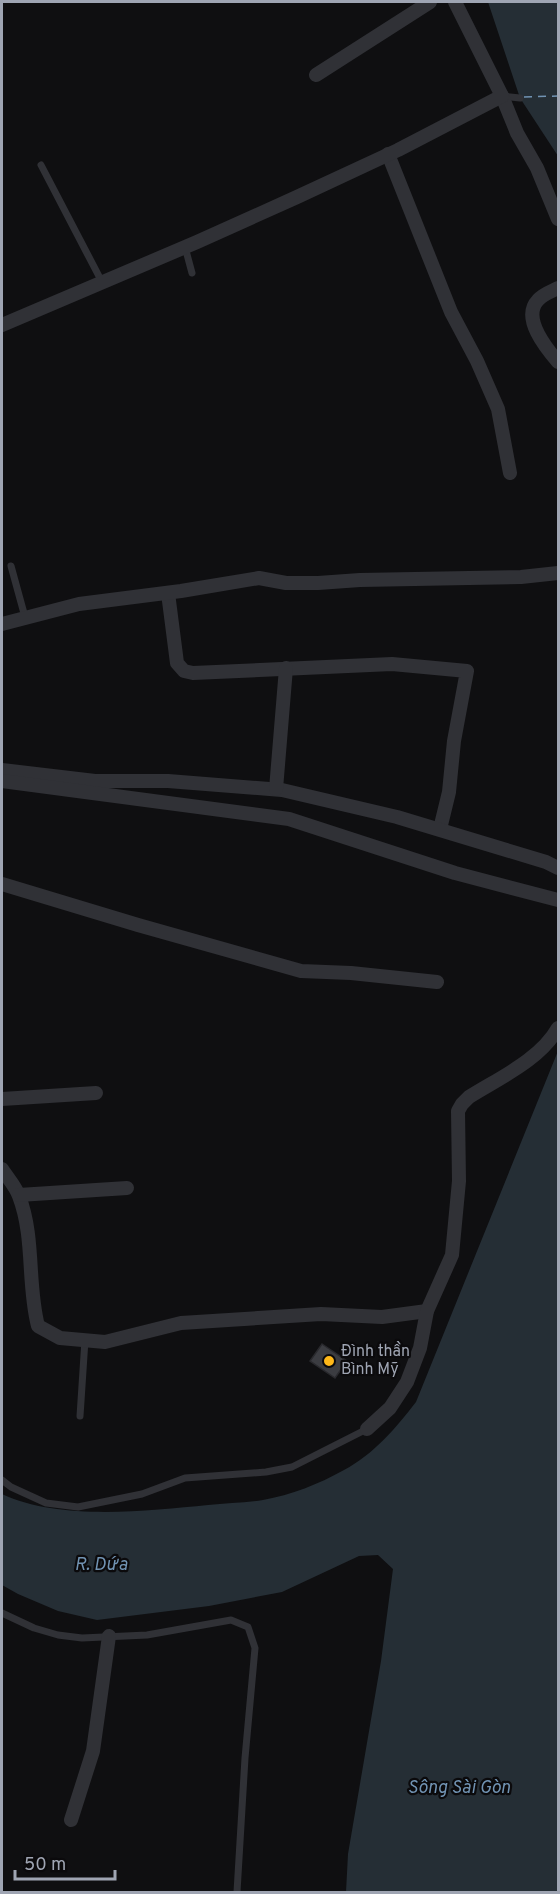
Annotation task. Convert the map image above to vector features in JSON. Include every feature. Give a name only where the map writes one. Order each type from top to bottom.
[{"type":"street","points":[[316,75],[430,2]]},
{"type":"street","points":[[455,2],[502,96],[517,133],[537,168],[558,219]]},
{"type":"street","points":[[2,325],[185,247],[388,154],[502,96]]},
{"type":"street","points":[[388,154],[451,312],[477,361],[498,409],[510,473]]},
{"type":"street","points":[[558,288],[537,300],[532,313],[534,327],[558,362]]},
{"type":"street","points":[[2,624],[79,604],[168,593],[259,578],[286,583],[521,577],[558,573]]},
{"type":"street","points":[[168,593],[177,663],[184,671],[193,673],[392,664],[467,670],[454,741],[449,792],[440,829]]},
{"type":"street","points":[[276,789],[286,668]]},
{"type":"street","points":[[2,770],[95,781],[168,781],[276,789],[440,829],[546,862],[558,868]]},
{"type":"street","points":[[2,781],[289,819],[454,873],[558,900]]},
{"type":"street","points":[[2,884],[301,971],[351,973],[437,982]]},
{"type":"street","points":[[367,1429],[390,1408],[407,1382],[420,1348],[428,1311],[452,1255],[459,1181],[458,1111],[469,1097],[535,1055],[549,1042],[558,1028]]},
{"type":"street","points":[[2,1099],[96,1093]]},
{"type":"street","points":[[2,1169],[19,1195],[30,1237],[33,1308],[38,1326],[60,1338],[105,1342],[181,1323],[321,1314],[382,1317],[428,1311]]},
{"type":"street","points":[[19,1195],[127,1188]]},
{"type":"street","points":[[71,1820],[93,1751],[109,1636]]},
{"type":"lane","points":[[502,96],[520,98]]},
{"type":"lane","points":[[41,165],[102,282]]},
{"type":"lane","points":[[185,247],[192,273]]},
{"type":"lane","points":[[11,566],[26,617]]},
{"type":"lane","points":[[80,1416],[85,1340]]},
{"type":"lane","points":[[2,1480],[11,1487],[46,1503],[78,1507],[142,1494],[185,1478],[266,1472],[292,1467],[367,1429]]},
{"type":"lane","points":[[2,1613],[34,1628],[58,1635],[82,1638],[147,1635],[231,1620],[248,1627],[255,1648],[245,1758],[237,1893]]},
{"type":"water","points":[[488,2],[558,2],[558,156],[520,98]]},
{"type":"water","name":"Sông Sài Gòn","points":[[558,1051],[558,1892],[346,1892],[348,1854],[381,1661],[393,1569],[378,1555],[359,1556],[282,1592],[209,1606],[97,1620],[58,1611],[2,1585],[2,1494],[50,1508],[76,1511],[158,1510],[273,1498],[305,1488],[355,1464],[392,1431],[416,1402]]},
{"type":"building","name":"Đình thần Bình Mỹ","points":[[322,1344],[347,1361],[335,1378],[310,1361]]},
{"type":"ferry route","points":[[524,97],[558,96]]},
{"type":"place","name":"Đình thần Bình Mỹ","points":[[329,1361]]},
{"type":"water label","name":"R. Dứa","points":[[101,1565]]}]
